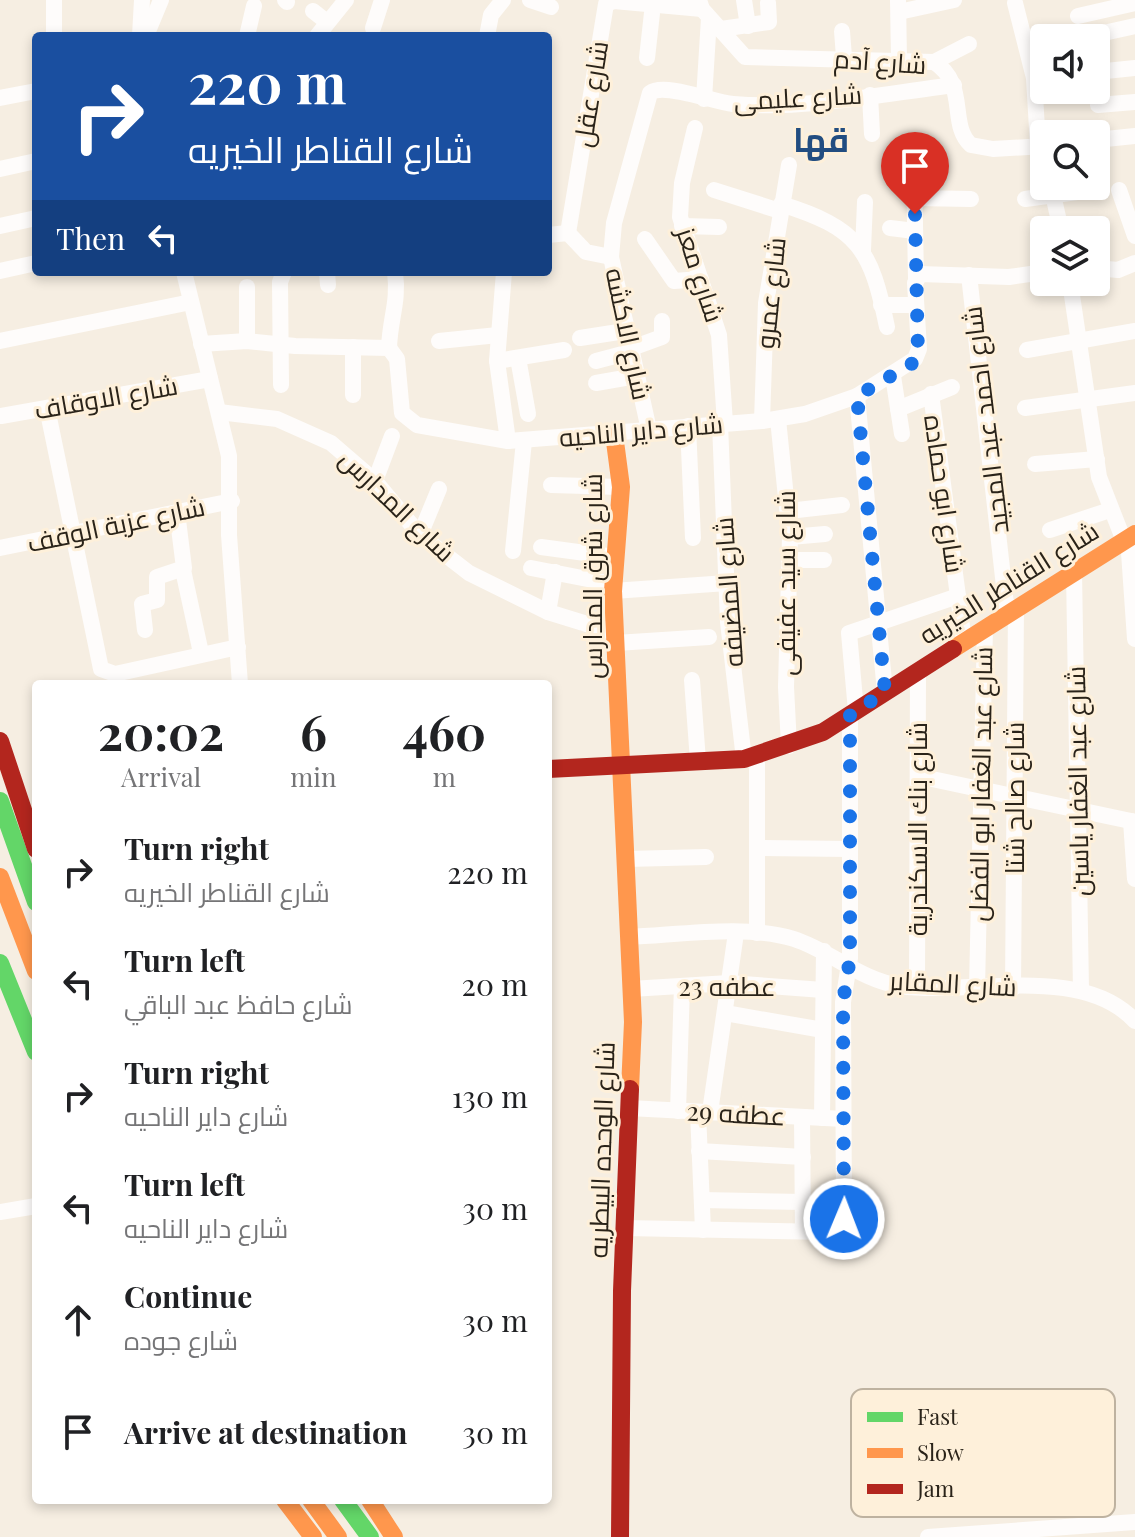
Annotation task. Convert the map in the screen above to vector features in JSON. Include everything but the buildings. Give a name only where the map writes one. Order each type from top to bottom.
[{"type":"main road","name":"شارع شرق المدارس","points":[[614,434],[621,487],[613,588],[623,766]]},
{"type":"main road","name":"شارع القناطر الخيريه","points":[[552,769],[751,758],[789,746],[853,713],[1129,538]]},
{"type":"main road","points":[[0,741],[32,837]]},
{"type":"main road","name":"شارع الوحده البيطريه","points":[[620,1537],[631,989],[623,766]]},
{"type":"main road","points":[[0,801],[32,891]]},
{"type":"main road","points":[[0,888],[32,870]]},
{"type":"main road","points":[[0,877],[32,961]]},
{"type":"main road","points":[[0,914],[32,903]]},
{"type":"main road","points":[[0,963],[32,1042]]},
{"type":"main road","points":[[288,1504],[313,1537]]},
{"type":"main road","points":[[314,1504],[338,1537]]},
{"type":"main road","points":[[346,1504],[370,1537]]},
{"type":"main road","points":[[373,1504],[394,1537]]},
{"type":"street","points":[[54,0],[54,32]]},
{"type":"street","points":[[140,32],[142,0]]},
{"type":"street","points":[[148,32],[161,0]]},
{"type":"street","points":[[313,11],[322,29],[346,0]]},
{"type":"street","points":[[373,28],[382,0]]},
{"type":"street","points":[[488,32],[491,15],[503,0]]},
{"type":"street","points":[[530,0],[551,7]]},
{"type":"street","points":[[744,0],[748,26],[771,21],[768,3]]},
{"type":"street","points":[[899,59],[899,6],[954,0]]},
{"type":"street","name":"شارع عقل","points":[[555,230],[606,4],[611,1],[671,3],[748,26]]},
{"type":"street","points":[[1015,3],[1034,78],[1038,120]]},
{"type":"street","points":[[1078,16],[1135,3]]},
{"type":"street","points":[[647,58],[653,4]]},
{"type":"street","points":[[248,32],[254,6]]},
{"type":"street","points":[[704,99],[708,14]]},
{"type":"street","name":"شارع آدم","points":[[708,14],[739,53],[751,59],[844,57],[934,62],[949,75],[954,85],[963,134],[971,145],[993,149],[1030,147]]},
{"type":"street","points":[[1110,32],[1135,26]]},
{"type":"street","points":[[842,31],[844,57]]},
{"type":"street","points":[[934,62],[969,44]]},
{"type":"street","points":[[1110,71],[1135,68]]},
{"type":"street","name":"شارع عليمى","points":[[648,98],[659,88],[704,99],[764,105],[954,85]]},
{"type":"street","points":[[0,98],[32,92]]},
{"type":"street","points":[[870,95],[872,134]]},
{"type":"street","name":"شارع الاكشه","points":[[648,98],[614,223],[611,257],[649,430]]},
{"type":"street","points":[[1098,105],[1135,102]]},
{"type":"street","name":"شارع معز","points":[[695,128],[682,183],[682,226],[719,335],[722,424]]},
{"type":"street","points":[[1110,139],[1135,136]]},
{"type":"street","points":[[0,169],[32,162]]},
{"type":"street","name":"شارع عمرو","points":[[770,420],[766,303],[789,165]]},
{"type":"street","name":"شارع داير الناحيه","points":[[389,348],[396,354],[400,406],[405,418],[417,425],[516,441],[770,420],[857,396],[913,363],[918,354],[914,168]]},
{"type":"street","points":[[714,190],[835,223],[854,237],[863,250],[887,327]]},
{"type":"street","points":[[1119,190],[1135,236]]},
{"type":"street","points":[[915,198],[971,199]]},
{"type":"street","points":[[1025,199],[1030,198]]},
{"type":"street","points":[[863,250],[865,202]]},
{"type":"street","points":[[0,226],[32,219]]},
{"type":"street","points":[[682,226],[719,227]]},
{"type":"street","points":[[890,228],[915,231]]},
{"type":"street","points":[[555,230],[586,252],[611,257]]},
{"type":"street","points":[[645,239],[674,281],[701,279]]},
{"type":"street","points":[[1110,269],[1118,270],[1135,263]]},
{"type":"street","points":[[0,271],[32,264]]},
{"type":"street","points":[[916,279],[925,272],[1009,277],[1030,274]]},
{"type":"street","name":"شارع احمد عبد المجيد","points":[[969,275],[1012,610]]},
{"type":"street","points":[[185,276],[229,456],[232,501],[229,535],[240,680]]},
{"type":"street","points":[[281,385],[282,276]]},
{"type":"street","points":[[201,344],[247,341],[389,348],[389,323],[398,297],[395,276]]},
{"type":"street","points":[[504,276],[497,361],[516,441],[513,551]]},
{"type":"street","points":[[247,287],[247,341]]},
{"type":"street","points":[[1072,296],[1097,459],[1110,510],[1129,538],[1135,639]]},
{"type":"street","points":[[0,341],[191,302]]},
{"type":"street","points":[[881,305],[916,305]]},
{"type":"street","points":[[596,361],[662,337],[662,321]]},
{"type":"street","points":[[580,338],[625,331]]},
{"type":"street","points":[[1027,350],[1135,331]]},
{"type":"street","points":[[439,341],[498,335]]},
{"type":"street","points":[[353,347],[353,395]]},
{"type":"street","points":[[497,361],[564,350]]},
{"type":"street","points":[[518,358],[528,414]]},
{"type":"street","points":[[596,383],[636,376]]},
{"type":"street","points":[[893,376],[902,434]]},
{"type":"street","name":"شارع الاوقاف","points":[[1,416],[210,379]]},
{"type":"street","points":[[898,409],[952,387]]},
{"type":"street","points":[[1025,408],[1135,393]]},
{"type":"street","name":"شارع ابو حماده","points":[[931,394],[964,641]]},
{"type":"street","points":[[857,396],[885,692]]},
{"type":"street","points":[[47,408],[99,664],[105,673],[115,674],[238,647]]},
{"type":"street","name":"شارع المدارس","points":[[219,412],[277,419],[331,443],[375,481],[420,535],[469,573],[503,593],[616,638]]},
{"type":"street","name":"شارع سيد عفيفى","points":[[770,420],[788,511],[790,537],[786,687],[789,746]]},
{"type":"street","name":"شارع المضيفه","points":[[722,424],[727,583],[751,758],[757,848],[757,933]]},
{"type":"street","points":[[688,426],[693,538]]},
{"type":"street","points":[[375,481],[392,436]]},
{"type":"street","points":[[1035,464],[1097,459]]},
{"type":"street","points":[[551,485],[621,487]]},
{"type":"street","points":[[420,535],[439,489]]},
{"type":"street","name":"شارع عزبة الوقف","points":[[0,548],[232,501]]},
{"type":"street","points":[[788,511],[842,505]]},
{"type":"street","points":[[1050,530],[1110,510]]},
{"type":"street","points":[[177,512],[183,570],[201,653]]},
{"type":"street","points":[[790,537],[825,534]]},
{"type":"street","points":[[541,547],[615,557]]},
{"type":"street","points":[[789,560],[824,560]]},
{"type":"street","points":[[531,568],[613,588],[727,583]]},
{"type":"street","points":[[145,630],[142,604],[157,600],[157,577],[183,570]]},
{"type":"street","points":[[548,612],[555,572]]},
{"type":"street","name":"شارع عبد الغفار ياسين","points":[[1074,572],[1081,990]]},
{"type":"street","points":[[625,1228],[829,1232],[840,1225],[845,1212],[843,1002],[849,967],[853,713],[847,638],[852,631],[878,621],[958,596]]},
{"type":"street","name":"شارع صالح شتا","points":[[1012,610],[1015,799],[1013,988]]},
{"type":"street","name":"شارع عبد الغفار ابو الفضل","points":[[977,988],[985,628]]},
{"type":"street","points":[[616,638],[709,637]]},
{"type":"street","name":"شارع بنك الاسكندرية","points":[[917,987],[918,671]]},
{"type":"street","points":[[692,680],[698,761]]},
{"type":"street","points":[[918,776],[1133,822],[1135,879]]},
{"type":"street","points":[[757,848],[850,849]]},
{"type":"street","points":[[626,859],[706,857]]},
{"type":"street","points":[[703,1230],[699,1151],[725,1013],[736,933]]},
{"type":"street","name":"شارع المقابر","points":[[629,937],[757,933],[791,938],[824,951],[882,982],[917,987],[1081,990],[1116,1005],[1135,1021]]},
{"type":"street","points":[[822,1118],[824,951]]},
{"type":"street","name":"عطفه 23","points":[[631,989],[729,983],[823,990]]},
{"type":"street","points":[[678,1111],[682,986]]},
{"type":"street","points":[[725,1013],[823,1030]]},
{"type":"street","name":"عطفه 29","points":[[629,1108],[844,1119]]},
{"type":"street","points":[[802,1117],[803,1231]]},
{"type":"street","points":[[699,1151],[803,1157]]},
{"type":"street","points":[[702,1200],[803,1202]]},
{"type":"street","points":[[0,1212],[32,1207]]},
{"type":"street","points":[[928,1537],[1135,1522]]},
{"type":"traffic: fast","points":[[0,801],[32,891]]},
{"type":"traffic: fast","points":[[0,963],[32,1042]]},
{"type":"traffic: fast","points":[[346,1504],[370,1537]]},
{"type":"traffic: slow","points":[[614,434],[621,487],[613,591],[633,1022],[630,1089]]},
{"type":"traffic: slow","points":[[953,649],[1135,534]]},
{"type":"traffic: slow","points":[[0,877],[32,961]]},
{"type":"traffic: slow","points":[[288,1504],[313,1537]]},
{"type":"traffic: slow","points":[[314,1504],[338,1537]]},
{"type":"traffic: slow","points":[[373,1504],[394,1537]]},
{"type":"traffic: jam","points":[[552,769],[744,759],[823,732],[953,649]]},
{"type":"traffic: jam","points":[[0,741],[32,837]]},
{"type":"traffic: jam","points":[[620,1537],[622,1291],[630,1089]]},
{"type":"district","name":"قها","points":[[821,140]]},
{"type":"route","points":[[844,1219],[843,990],[850,958],[850,715],[885,692],[857,396],[913,363],[918,354],[915,214]]}]
